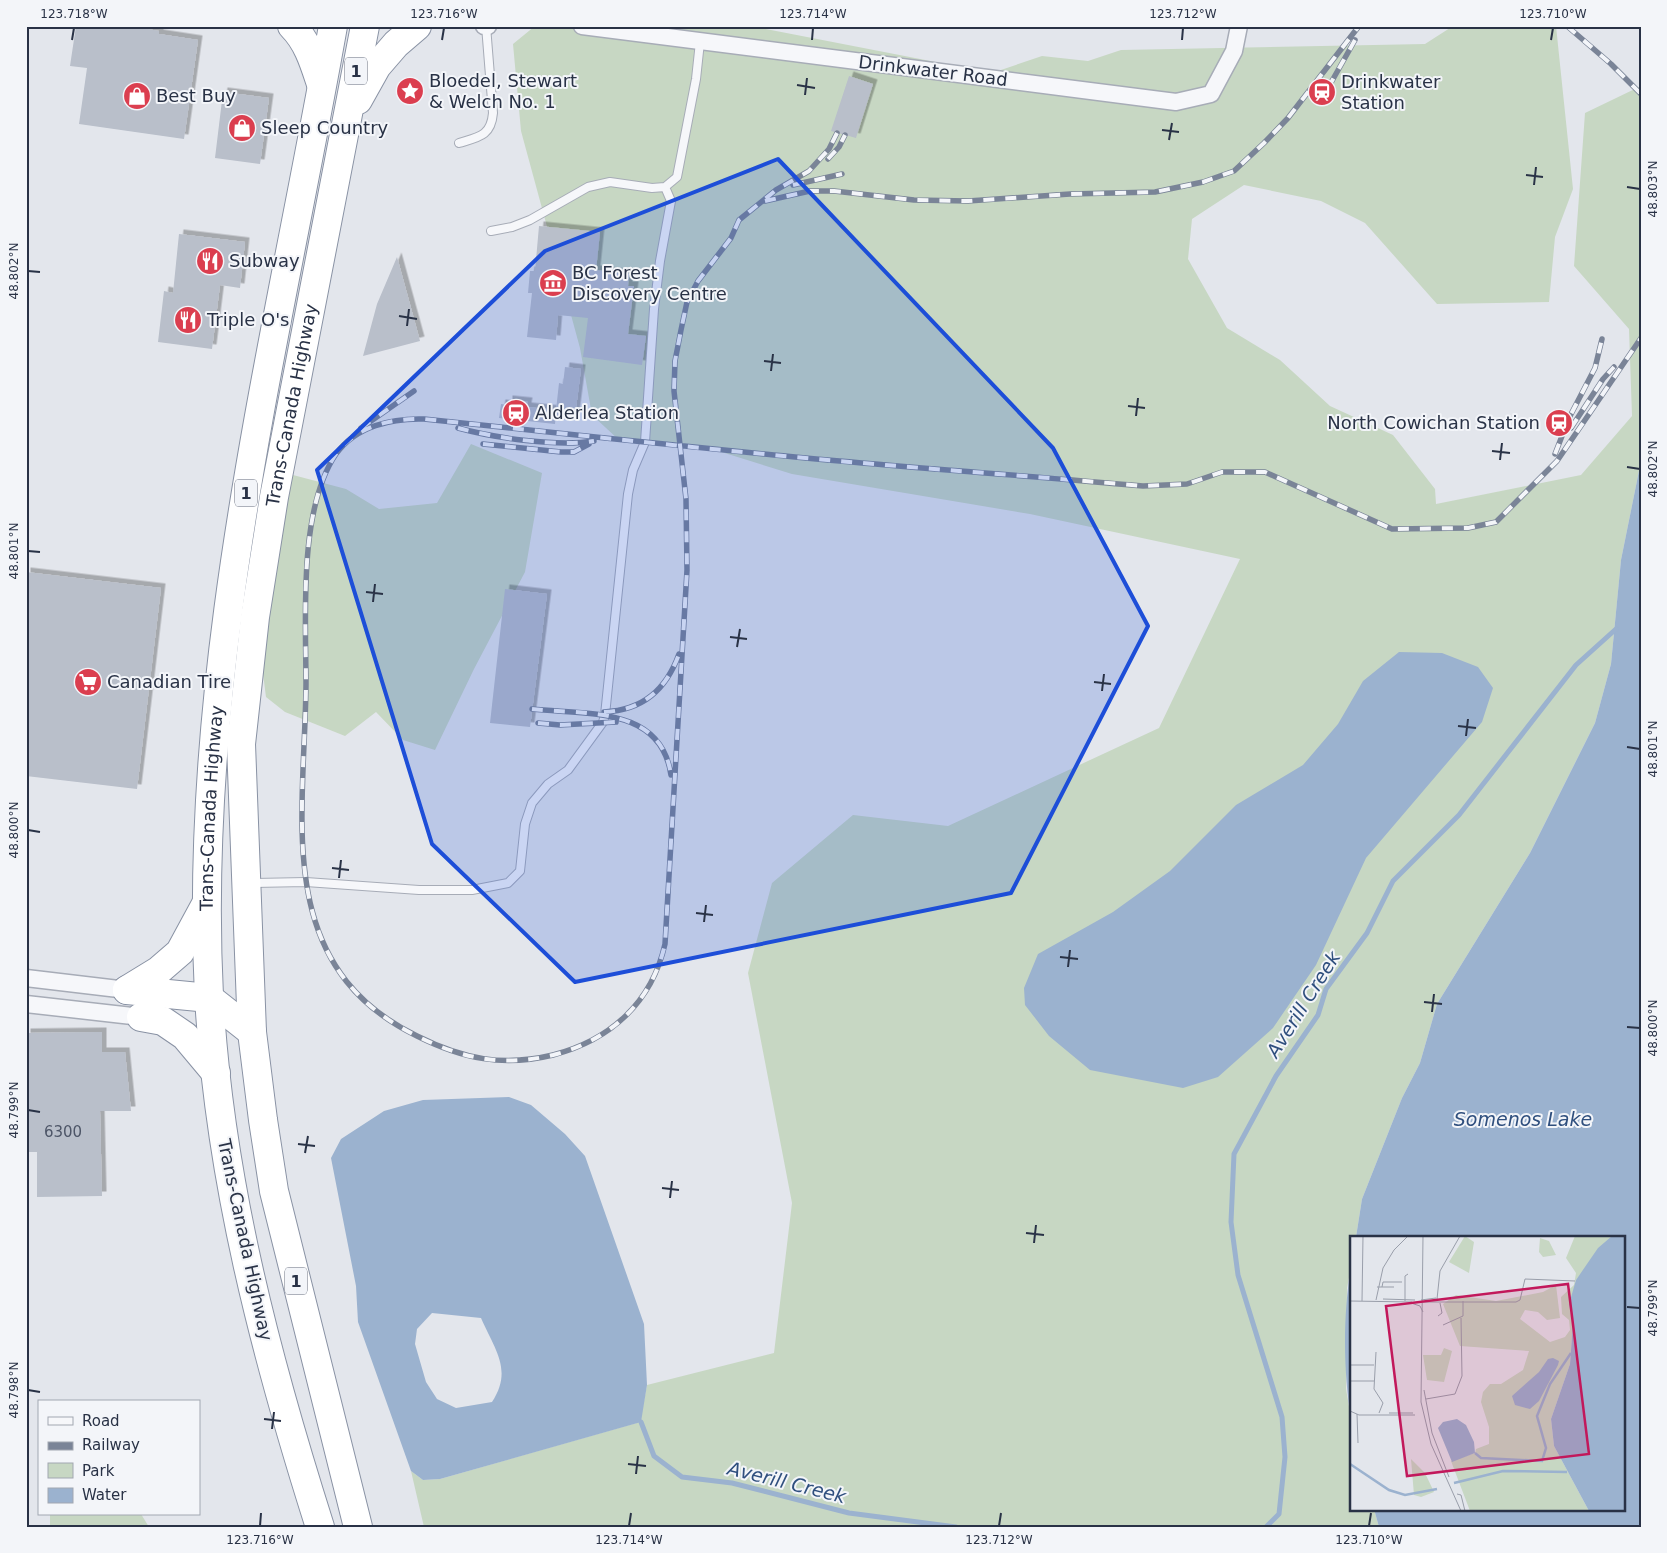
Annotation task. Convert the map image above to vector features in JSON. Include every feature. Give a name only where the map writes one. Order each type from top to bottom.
[{"type":"highway","points":[[292,26],[300,34],[312,56],[322,88]]},
{"type":"highway","name":"Trans-Canada Highway","points":[[320,1527],[295,1448],[253,1289],[226,1161],[209,998],[206,902],[217,694],[246,487],[277,312],[333,26]]},
{"type":"highway","name":"Trans-Canada Highway","points":[[358,1527],[274,1191],[252,1032],[241,744],[255,616],[274,497],[364,26]]},
{"type":"highway","points":[[348,116],[377,66],[396,44],[417,26]]},
{"type":"highway","points":[[127,990],[158,971],[180,952],[206,902]]},
{"type":"highway","points":[[127,990],[209,998],[252,1032]]},
{"type":"highway","points":[[142,1017],[163,1021],[184,1036],[216,1073]]},
{"type":"street","name":"Drinkwater Road","points":[[582,26],[1176,102],[1211,94],[1234,51],[1239,26]]},
{"type":"street","points":[[26,978],[127,990]]},
{"type":"street","points":[[26,1004],[142,1017]]},
{"type":"lane","points":[[459,143],[486,133],[492,124],[493,113],[486,26]]},
{"type":"lane","points":[[492,231],[512,227],[530,220],[588,187],[610,182],[652,188],[665,187],[677,177],[696,80],[700,42]]},
{"type":"lane","points":[[246,883],[306,882],[419,890],[472,890],[508,883],[520,871],[525,824],[532,803],[548,784],[568,770],[603,722],[605,715],[628,494],[633,470],[645,442],[654,309],[660,261],[672,202],[665,187]]},
{"type":"highlighted area","points":[[778,159],[1053,448],[1148,626],[1011,893],[575,982],[432,844],[317,470],[545,251]]},
{"type":"green space","points":[[535,26],[750,26],[992,73],[1042,56],[1088,61],[1121,50],[1425,44],[1453,26],[1556,26],[1573,189],[1555,237],[1549,302],[1437,304],[1365,223],[1321,201],[1244,185],[1192,219],[1188,259],[1227,328],[1280,360],[1330,406],[1393,435],[1435,489],[1436,504],[1581,475],[1632,416],[1629,329],[1574,266],[1585,113],[1641,86],[1641,461],[1621,560],[1611,664],[1595,723],[1530,853],[1437,1004],[1420,1063],[1402,1098],[1362,1199],[1356,1236],[1350,1236],[1350,1272],[1347,1288],[1346,1389],[1350,1412],[1350,1510],[1374,1510],[1379,1527],[424,1527],[411,1471],[423,1480],[440,1479],[640,1422],[647,1385],[774,1353],[792,1203],[748,973],[772,883],[853,815],[948,826],[1159,728],[1240,559],[1030,514],[792,474],[715,450],[619,440],[592,415],[580,348],[521,131],[513,44]]},
{"type":"green space","points":[[471,444],[542,473],[525,572],[474,669],[435,750],[403,740],[376,712],[345,736],[285,712],[266,697],[261,658],[277,481],[293,475],[346,489],[379,509],[437,503]]},
{"type":"green space","points":[[50,1516],[142,1516],[149,1527],[50,1527]]},
{"type":"water","name":"Somenos Lake","points":[[1641,461],[1641,1527],[1379,1527],[1374,1510],[1624,1510],[1624,1236],[1356,1236],[1362,1199],[1402,1098],[1420,1063],[1437,1004],[1530,853],[1595,723],[1611,664],[1621,560]]},
{"type":"water","points":[[1399,652],[1442,653],[1478,667],[1493,688],[1482,722],[1366,858],[1316,965],[1273,1028],[1218,1077],[1183,1088],[1090,1070],[1049,1036],[1025,1005],[1024,988],[1038,954],[1113,912],[1170,871],[1236,805],[1303,765],[1338,724],[1363,681]]},
{"type":"water","points":[[509,1097],[531,1105],[565,1134],[585,1156],[644,1324],[647,1385],[641,1422],[440,1479],[423,1480],[411,1471],[358,1322],[356,1286],[331,1158],[341,1139],[384,1111],[423,1100]],"holes":[[[432,1313],[481,1318],[500,1360],[501,1380],[498,1391],[492,1402],[456,1408],[437,1399],[426,1382],[415,1344],[417,1329]]]},
{"type":"water","points":[[1350,1273],[1350,1412],[1345,1362],[1345,1323]]},
{"type":"building","name":"Best Buy","points":[[76,26],[129,26],[159,31],[159,34],[198,40],[184,139],[79,124],[87,68],[70,66]]},
{"type":"building","points":[[849,76],[873,84],[856,138],[831,131]]},
{"type":"building","name":"Sleep Country","points":[[223,92],[269,98],[260,164],[215,158]]},
{"type":"building","points":[[539,226],[600,232],[596,270],[629,274],[628,286],[634,286],[628,334],[646,336],[642,365],[583,357],[588,318],[558,315],[556,340],[527,337],[532,293],[528,293],[530,271],[535,271]]},
{"type":"building","points":[[179,234],[245,242],[240,288],[220,285],[212,349],[158,342],[164,291],[173,293]]},
{"type":"building","points":[[397,257],[420,341],[363,356],[377,304]]},
{"type":"building","points":[[565,367],[581,369],[575,416],[556,414],[555,424],[499,418],[501,404],[508,405],[508,400],[528,402],[527,407],[556,410],[559,383],[563,384]]},
{"type":"building","name":"Canadian Tire","points":[[26,572],[161,588],[137,789],[26,776]]},
{"type":"building","points":[[505,589],[547,594],[530,727],[490,723]]},
{"type":"building","points":[[102,1032],[102,1052],[125,1052],[131,1111],[100,1111],[102,1196],[37,1197],[37,1152],[26,1152],[26,1033]]},
{"type":"waterway","name":"Averill Creek","points":[[1266,1527],[1279,1514],[1285,1457],[1282,1417],[1238,1275],[1231,1222],[1234,1154],[1276,1076],[1318,1015],[1326,989],[1367,933],[1393,881],[1459,815],[1576,665],[1616,629]]},
{"type":"waterway","name":"Averill Creek","points":[[641,1422],[654,1456],[682,1477],[732,1483],[849,1513],[956,1527]]},
{"type":"railway","points":[[765,201],[810,191],[834,191],[914,200],[968,201],[1070,194],[1155,192],[1203,182],[1234,171],[1264,143],[1288,118],[1359,26]]},
{"type":"railway","points":[[1567,26],[1611,64],[1641,94]]},
{"type":"railway","points":[[1328,88],[1355,40]]},
{"type":"railway","points":[[837,133],[829,149],[809,171],[776,190],[739,220],[731,238],[698,281],[687,302],[681,330],[675,361],[674,391],[686,499],[687,570],[665,944],[659,965],[650,984],[626,1016],[610,1029],[574,1048],[535,1059],[500,1060],[483,1059],[434,1044],[417,1036],[370,1006],[338,970],[317,928],[306,883],[302,835],[302,785],[306,684],[305,597],[310,534],[315,504],[324,477],[336,454],[344,444],[364,430],[387,422],[424,419],[643,442],[686,446],[820,459],[1143,486],[1187,484],[1222,472],[1265,472],[1392,529],[1468,528],[1496,522],[1557,461],[1641,338]]},
{"type":"railway","points":[[828,159],[839,147],[845,135]]},
{"type":"railway","points":[[793,185],[842,174]]},
{"type":"railway","points":[[1555,454],[1569,418],[1595,368],[1602,339]]},
{"type":"railway","points":[[1571,428],[1603,379],[1614,367]]},
{"type":"railway","points":[[361,428],[414,391]]},
{"type":"railway","points":[[458,428],[526,441],[562,443],[594,441]]},
{"type":"railway","points":[[483,444],[561,452],[574,452],[589,444]]},
{"type":"railway","points":[[604,712],[630,707],[651,696],[667,678],[679,654]]},
{"type":"railway","points":[[532,709],[596,714],[617,718],[636,725],[652,736],[664,752],[671,775]]},
{"type":"railway","points":[[538,723],[560,725],[616,722]]},
{"type":"place","name":"Bloedel, Stewart & Welch No. 1","points":[[410,91]]},
{"type":"place","name":"Drinkwater Station","points":[[1322,92]]},
{"type":"place","name":"Best Buy","points":[[137,96]]},
{"type":"place","name":"Sleep Country","points":[[242,128]]},
{"type":"place","name":"Subway","points":[[210,261]]},
{"type":"place","name":"BC Forest Discovery Centre","points":[[553,283]]},
{"type":"place","name":"Triple O's","points":[[188,320]]},
{"type":"place","name":"Alderlea Station","points":[[516,413]]},
{"type":"place","name":"North Cowichan Station","points":[[1559,423]]},
{"type":"place","name":"Canadian Tire","points":[[88,682]]}]
